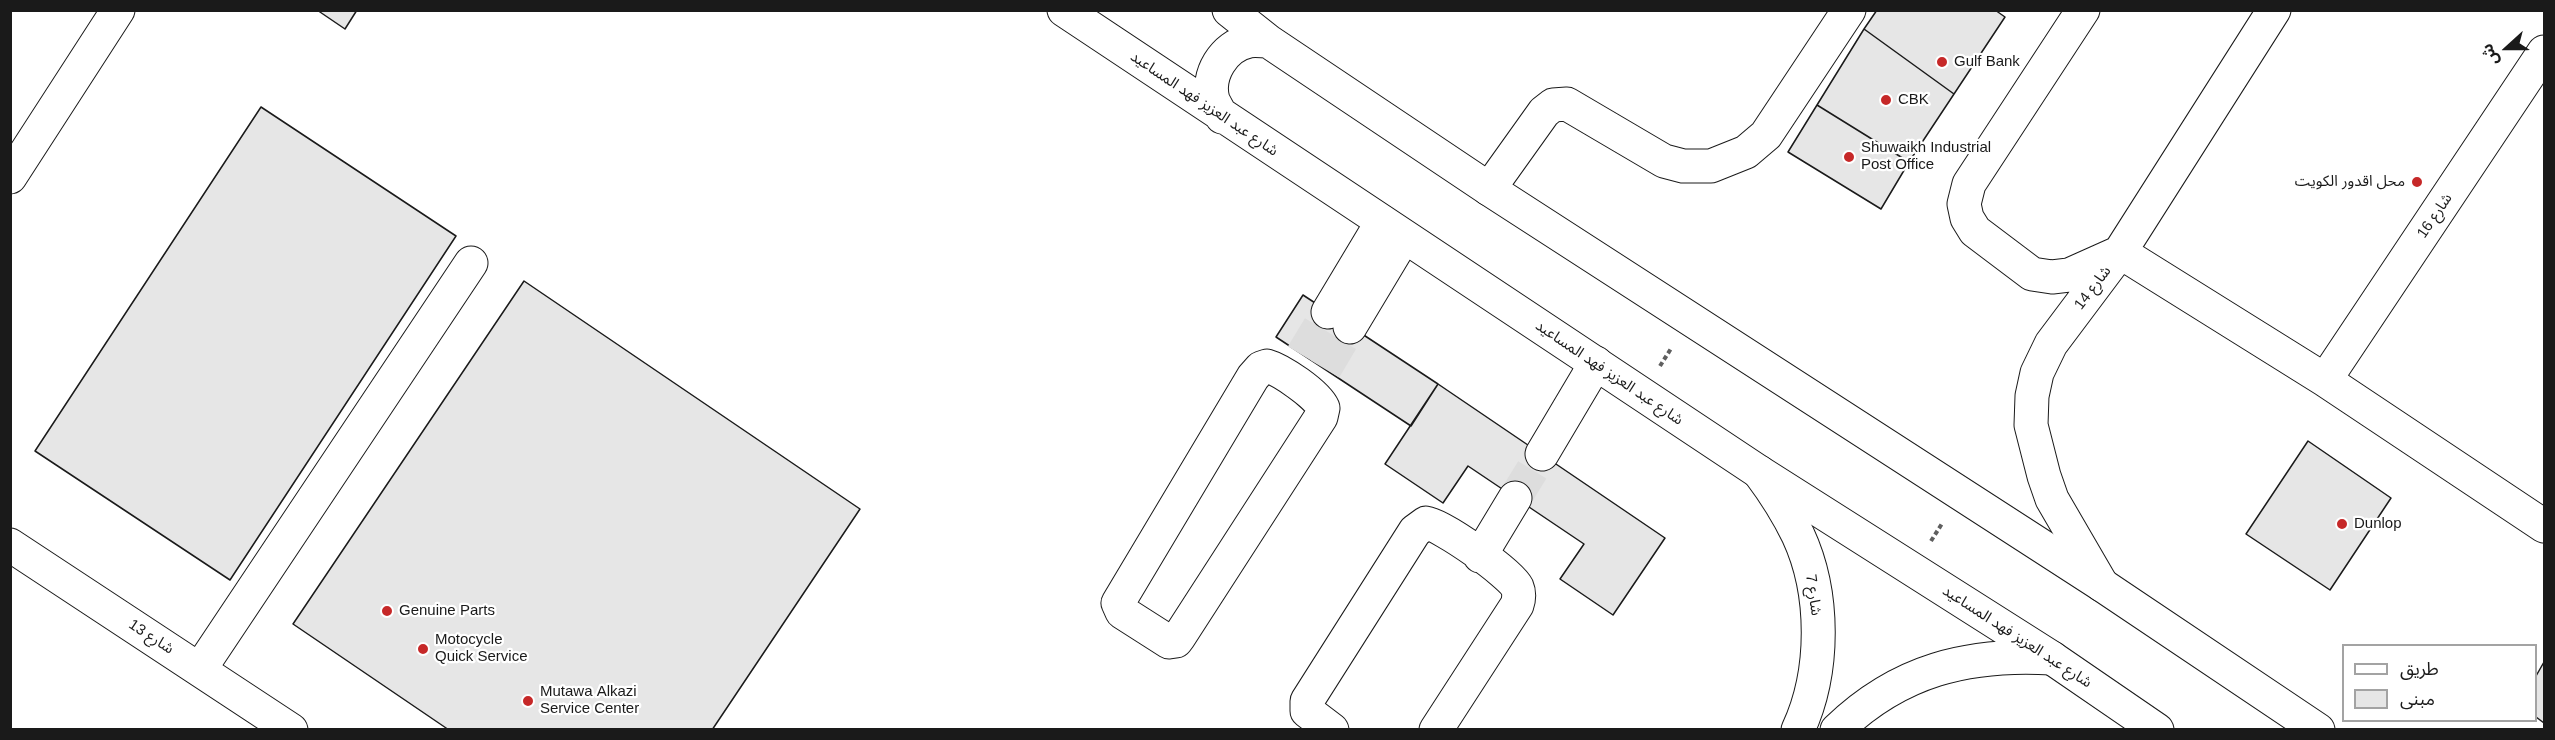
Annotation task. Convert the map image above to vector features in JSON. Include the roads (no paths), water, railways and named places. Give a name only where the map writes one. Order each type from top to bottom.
[{"type":"street","points":[[10,177],[118,10]]},
{"type":"street","name":"شارع عبد العزيز فهد المساعيد","points":[[1064,10],[1759,472],[2052,658],[2157,729]]},
{"type":"street","points":[[1229,10],[1268,41],[1489,189],[2102,585],[2318,729]]},
{"type":"street","points":[[1489,189],[1544,112],[1553,105],[1567,104],[1664,161],[1683,166],[1711,166],[1746,152],[1766,135],[1849,10]]},
{"type":"street","points":[[2083,10],[1969,184],[1964,204],[1967,218],[1975,231],[2032,274],[2052,277],[2069,275],[2120,252],[2325,380],[2544,526]]},
{"type":"street","name":"شارع 14","points":[[2102,585],[2052,499],[2044,476],[2031,425],[2032,396],[2037,372],[2050,344],[2120,252],[2274,10]]},
{"type":"street","points":[[1222,117],[1213,99],[1212,80],[1219,62],[1232,49],[1249,41],[1268,41]]},
{"type":"street","name":"شارع 16","points":[[2325,380],[2544,52]]},
{"type":"street","points":[[1339,320],[1393,230]]},
{"type":"street","points":[[200,669],[471,263]]},
{"type":"street","points":[[1542,454],[1596,363]]},
{"type":"street","points":[[1267,366],[1307,374],[1323,408],[1321,417],[1179,638],[1173,642],[1165,640],[1122,612],[1118,603],[1253,377],[1261,368],[1267,366]]},
{"type":"street","name":"شارع 7","points":[[1759,472],[1781,503],[1799,537],[1811,572],[1817,610],[1817,648],[1812,685],[1798,729]]},
{"type":"street","points":[[1480,556],[1515,498]]},
{"type":"street","points":[[1332,729],[1307,711],[1307,700],[1415,531],[1426,523],[1432,524],[1480,556],[1511,580],[1517,588],[1519,597],[1436,729]]},
{"type":"street","name":"شارع 13","points":[[10,545],[291,729]]},
{"type":"street","points":[[1837,729],[1881,694],[1913,677],[1946,665],[1981,658],[2017,656],[2052,658]]},
{"type":"tunnel","points":[[1302,355],[1328,312]]},
{"type":"tunnel","points":[[1325,369],[1350,327]]},
{"type":"tunnel","points":[[1515,498],[1542,454]]},
{"type":"place","name":"Gulf Bank","points":[[1942,62]]},
{"type":"place","name":"CBK","points":[[1886,100]]},
{"type":"place","name":"Shuwaikh Industrial Post Office","points":[[1849,157]]},
{"type":"place","name":"محل اقدور الكويت","points":[[2417,182]]},
{"type":"place","name":"Dunlop","points":[[2342,524]]},
{"type":"place","name":"Genuine Parts","points":[[387,611]]},
{"type":"place","name":"Motocycle Quick Service","points":[[423,649]]},
{"type":"place","name":"Mutawa Alkazi Service Center","points":[[528,701]]}]
